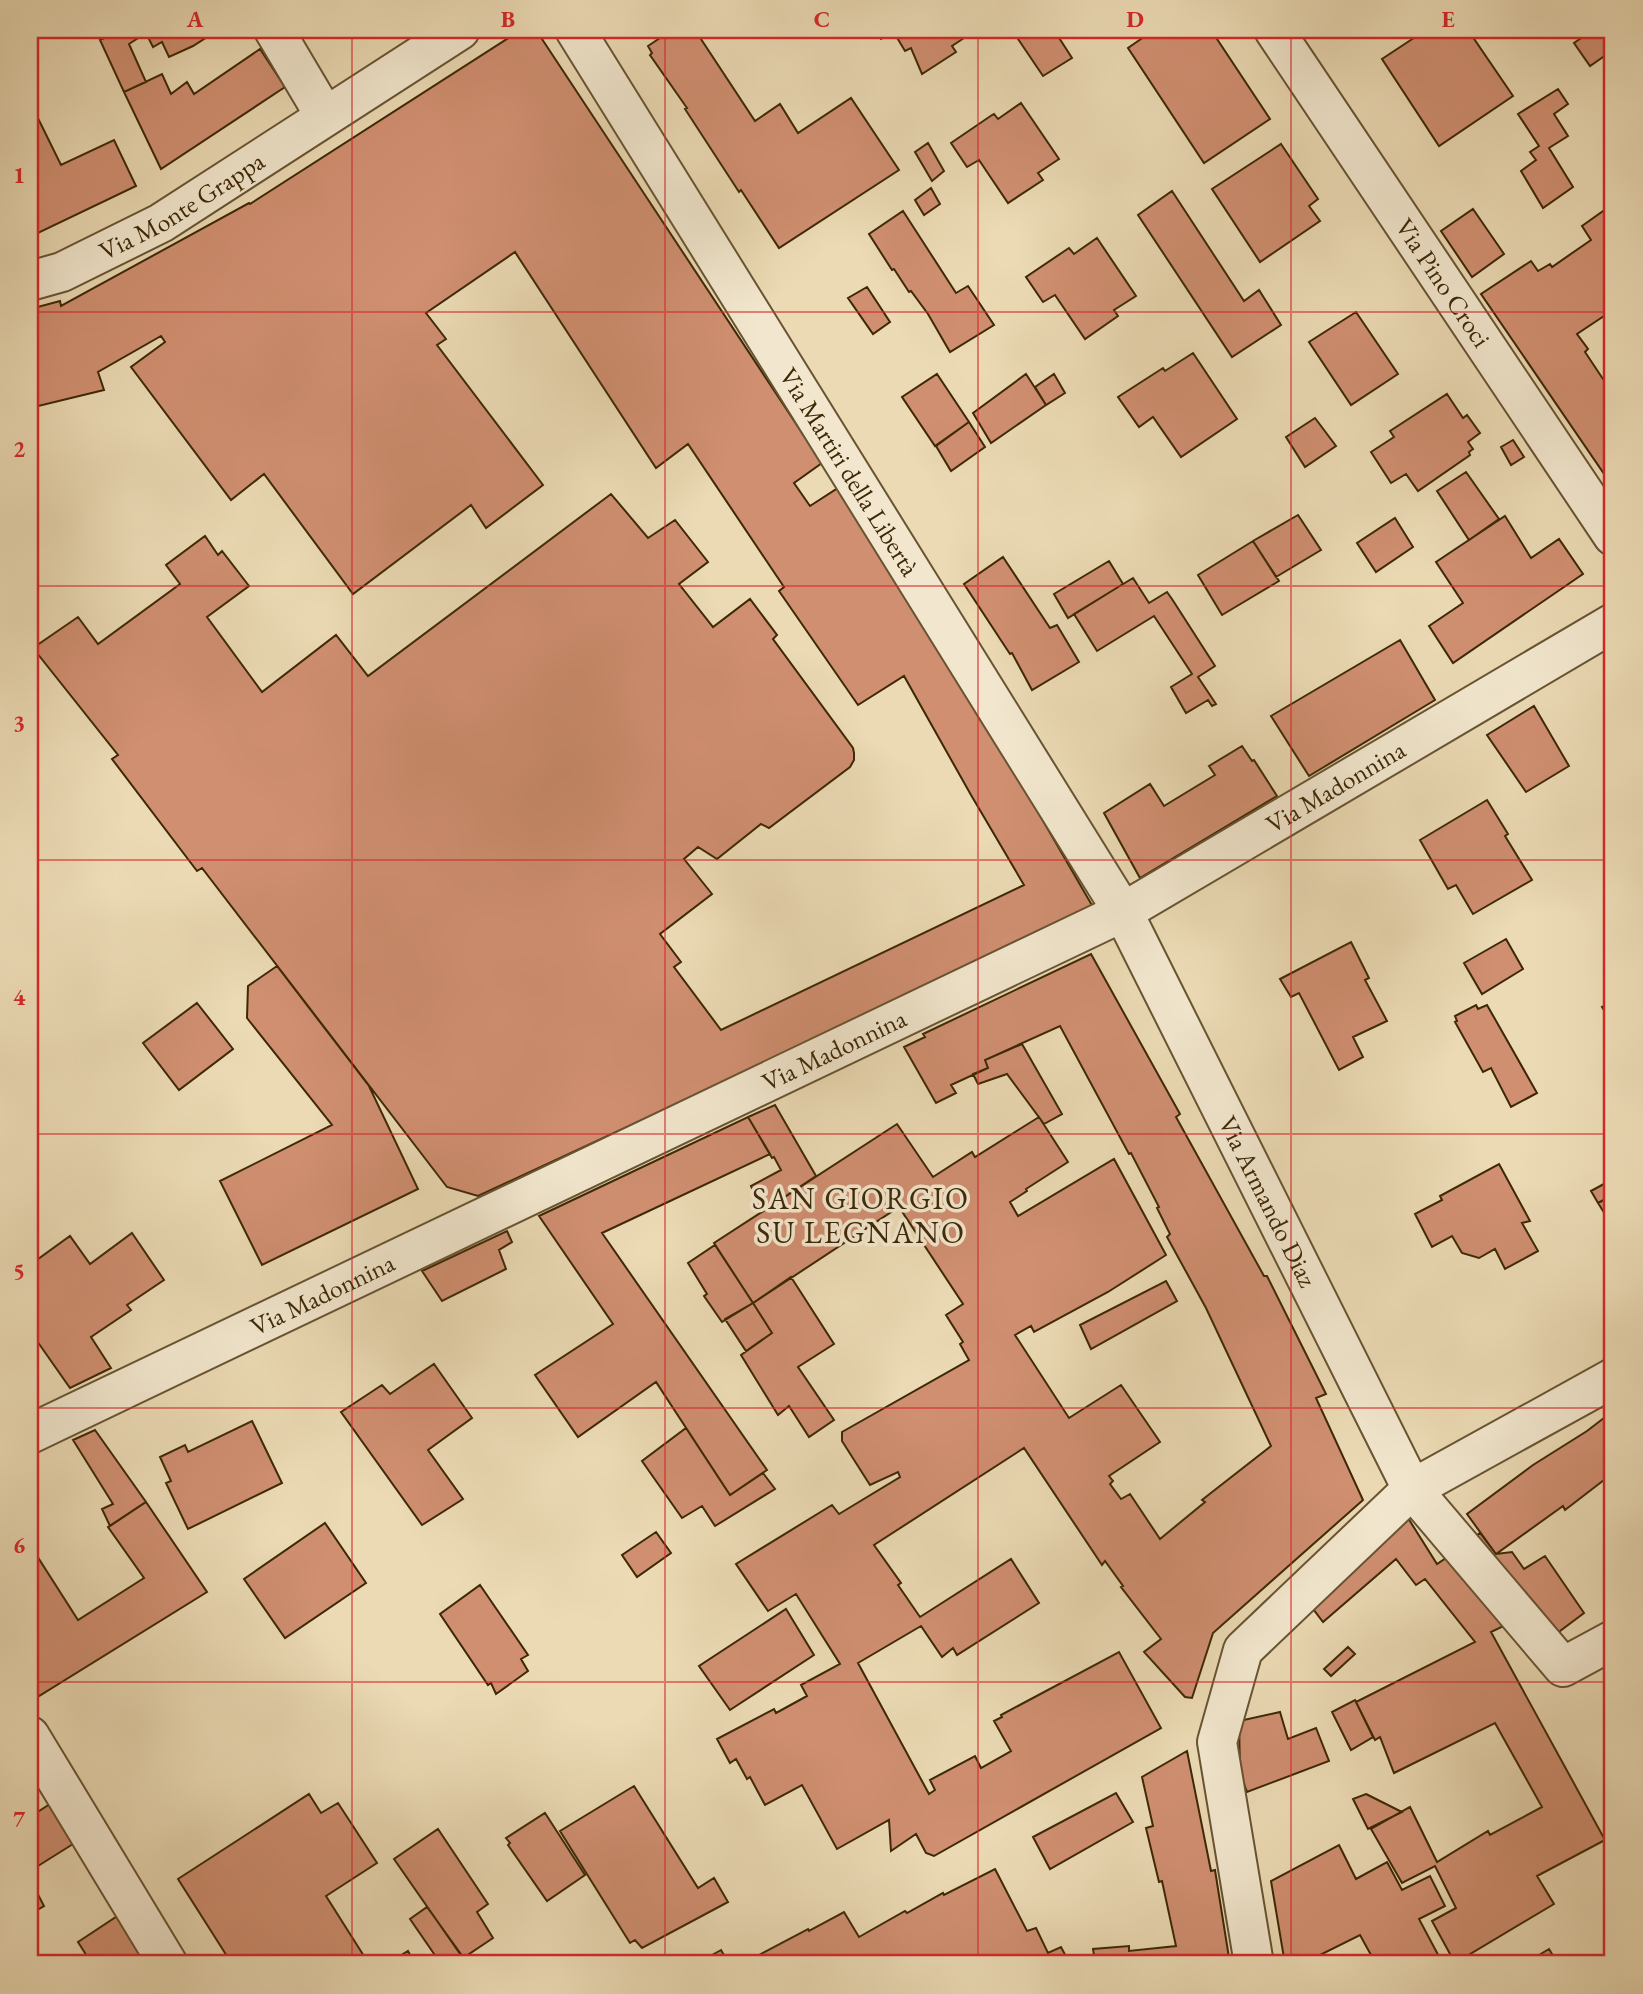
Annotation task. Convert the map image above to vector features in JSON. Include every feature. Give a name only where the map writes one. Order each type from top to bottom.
[{"type":"street","points":[[274,30],[325,116]]},
{"type":"street","name":"Via Monte Grappa","points":[[30,281],[62,272],[161,223],[460,30]]},
{"type":"street","name":"Via Martiri della Libertà","points":[[575,30],[1123,912]]},
{"type":"street","name":"Via Pino Croci","points":[[1274,30],[1613,536]]},
{"type":"street","name":"Via Madonnina","points":[[30,1434],[1123,912],[1613,623]]},
{"type":"street","name":"Via Armando Diaz","points":[[1123,912],[1412,1489],[1563,1667],[1613,1640]]},
{"type":"street","points":[[1254,1964],[1217,1742],[1243,1650],[1412,1489],[1613,1378]]},
{"type":"street","points":[[30,1736],[168,1964]]},
{"type":"building","points":[[120,30],[218,30],[169,57],[162,42],[153,47],[146,33],[129,44],[146,82],[124,92],[100,40]]},
{"type":"building","points":[[521,30],[536,30],[822,463],[794,483],[810,506],[838,488],[943,648],[1093,907],[478,1196],[447,1187],[202,868],[197,871],[112,759],[118,755],[33,648],[78,617],[98,644],[180,584],[166,565],[205,536],[218,555],[222,551],[249,586],[207,617],[262,692],[336,635],[368,676],[611,494],[648,538],[675,520],[708,562],[679,584],[713,627],[750,599],[777,635],[773,639],[854,753],[850,767],[769,828],[761,824],[717,859],[698,847],[684,859],[712,894],[660,934],[681,962],[674,967],[721,1030],[1024,885],[904,676],[858,705],[779,591],[784,587],[688,444],[656,468],[515,252],[426,313],[446,339],[437,345],[543,485],[486,528],[471,505],[353,594],[264,474],[231,500],[131,367],[165,342],[161,336],[98,372],[104,390],[30,408],[30,309],[60,301],[61,306],[250,204]]},
{"type":"building","points":[[672,30],[695,30],[755,121],[780,104],[798,133],[851,98],[899,170],[779,248],[741,190],[739,192],[685,109],[687,108],[650,55],[652,53],[648,46]]},
{"type":"building","points":[[874,30],[973,32],[952,46],[956,52],[922,74],[911,48],[905,51],[893,31],[881,39]]},
{"type":"building","points":[[1012,30],[1039,30],[1043,36],[1054,30],[1072,58],[1043,76]]},
{"type":"building","points":[[1154,30],[1211,30],[1270,119],[1204,163],[1128,48]]},
{"type":"building","points":[[1426,30],[1468,30],[1513,96],[1439,146],[1382,59]]},
{"type":"building","points":[[1593,30],[1600,30],[1613,50],[1590,66],[1574,43]]},
{"type":"building","points":[[260,49],[285,87],[161,169],[124,92],[162,74],[171,94],[187,82],[194,94]]},
{"type":"building","points":[[1558,89],[1568,104],[1554,114],[1568,136],[1549,148],[1573,187],[1543,208],[1521,171],[1536,160],[1530,152],[1539,146],[1518,114]]},
{"type":"building","points":[[30,102],[61,165],[114,140],[136,186],[38,233],[30,216]]},
{"type":"building","points":[[1021,103],[1059,159],[1038,173],[1043,180],[1008,203],[979,160],[967,167],[951,143],[992,115],[998,119]]},
{"type":"building","points":[[928,143],[944,171],[932,181],[915,152]]},
{"type":"building","points":[[1281,144],[1318,199],[1309,206],[1320,221],[1260,262],[1212,189]]},
{"type":"building","points":[[931,188],[940,204],[924,215],[915,200]]},
{"type":"building","points":[[1172,191],[1244,301],[1259,290],[1281,325],[1232,357],[1138,215]]},
{"type":"building","points":[[1613,204],[1613,310],[1577,334],[1588,349],[1585,352],[1613,394],[1613,487],[1481,294],[1531,261],[1538,271],[1550,264],[1552,267],[1591,240],[1582,226]]},
{"type":"building","points":[[1473,209],[1504,254],[1472,277],[1441,231]]},
{"type":"building","points":[[903,211],[956,293],[968,286],[994,325],[950,352],[928,314],[894,269],[892,270],[869,234]]},
{"type":"building","points":[[1097,238],[1136,296],[1114,310],[1118,316],[1085,339],[1055,295],[1043,302],[1026,277],[1069,248],[1074,254]]},
{"type":"building","points":[[867,287],[890,322],[873,334],[848,298]]},
{"type":"building","points":[[1356,312],[1398,374],[1351,405],[1309,342]]},
{"type":"building","points":[[1193,353],[1237,419],[1181,457],[1153,417],[1139,427],[1118,397],[1163,368],[1165,371]]},
{"type":"building","points":[[937,374],[969,422],[935,446],[902,397]]},
{"type":"building","points":[[1026,374],[1046,405],[991,443],[973,413]]},
{"type":"building","points":[[1054,374],[1065,393],[1046,405],[1035,387]]},
{"type":"building","points":[[1447,394],[1463,418],[1467,415],[1480,433],[1468,442],[1473,449],[1469,452],[1470,455],[1418,491],[1406,474],[1391,483],[1371,452],[1394,437],[1390,431]]},
{"type":"building","points":[[1315,418],[1336,446],[1305,467],[1286,437]]},
{"type":"building","points":[[969,422],[985,447],[951,471],[936,446]]},
{"type":"building","points":[[1513,440],[1524,457],[1511,465],[1501,447]]},
{"type":"building","points":[[1466,472],[1499,519],[1469,540],[1437,491]]},
{"type":"building","points":[[1298,515],[1321,550],[1276,577],[1253,541]]},
{"type":"building","points":[[1505,516],[1531,558],[1559,539],[1583,574],[1453,663],[1429,626],[1463,603],[1436,562]]},
{"type":"building","points":[[1395,518],[1413,547],[1376,572],[1357,543]]},
{"type":"building","points":[[1253,541],[1279,581],[1222,615],[1198,575]]},
{"type":"building","points":[[1003,557],[1050,628],[1057,625],[1079,662],[1032,690],[1012,653],[1010,654],[964,584]]},
{"type":"building","points":[[1109,561],[1123,584],[1068,618],[1054,594]]},
{"type":"building","points":[[1133,578],[1149,603],[1167,592],[1172,599],[1215,666],[1198,677],[1216,704],[1212,706],[1208,700],[1186,713],[1171,687],[1192,674],[1154,616],[1097,651],[1074,614]]},
{"type":"building","points":[[1400,640],[1435,700],[1309,776],[1271,716]]},
{"type":"building","points":[[1534,706],[1569,766],[1526,792],[1487,735]]},
{"type":"building","points":[[1242,746],[1277,796],[1140,878],[1104,813],[1150,784],[1164,806],[1215,775],[1209,766]]},
{"type":"building","points":[[1487,800],[1532,880],[1473,914],[1456,885],[1448,889],[1420,840]]},
{"type":"building","points":[[1506,939],[1523,969],[1482,994],[1464,963]]},
{"type":"building","points":[[1351,942],[1369,978],[1365,980],[1387,1021],[1353,1037],[1363,1057],[1339,1070],[1299,993],[1291,997],[1280,979]]},
{"type":"building","points":[[1091,954],[1180,1114],[1176,1117],[1264,1276],[1267,1276],[1326,1394],[1316,1398],[1363,1500],[1213,1633],[1192,1698],[1185,1697],[1144,1652],[1161,1639],[1121,1587],[1123,1586],[1105,1561],[1102,1565],[1024,1448],[874,1545],[901,1583],[898,1585],[920,1617],[1011,1559],[1039,1603],[957,1655],[953,1648],[942,1657],[921,1626],[858,1663],[929,1794],[935,1790],[930,1780],[975,1756],[981,1768],[1011,1751],[994,1721],[1002,1717],[1001,1715],[1119,1652],[1161,1728],[934,1856],[926,1853],[916,1834],[891,1851],[889,1820],[837,1849],[802,1785],[765,1805],[750,1777],[747,1779],[736,1759],[730,1763],[717,1739],[774,1709],[776,1713],[807,1696],[801,1685],[840,1664],[796,1594],[768,1611],[736,1564],[832,1505],[839,1514],[900,1477],[898,1472],[870,1485],[842,1441],[842,1432],[969,1360],[960,1344],[963,1342],[946,1315],[963,1304],[899,1207],[753,1303],[714,1243],[897,1124],[933,1177],[972,1152],[975,1157],[1039,1117],[1068,1162],[1010,1202],[1018,1216],[1114,1159],[1166,1255],[1108,1292],[1034,1332],[1031,1326],[1015,1335],[1069,1418],[1121,1385],[1160,1442],[1109,1476],[1113,1481],[1110,1484],[1121,1499],[1130,1494],[1160,1539],[1205,1502],[1202,1500],[1271,1446],[1206,1308],[1167,1237],[1170,1234],[1157,1208],[1159,1207],[1060,1026],[985,1060],[988,1068],[951,1085],[956,1093],[936,1103],[904,1047],[925,1037],[923,1034]]},
{"type":"building","points":[[277,966],[369,1086],[418,1189],[262,1265],[220,1181],[332,1125],[247,1018],[248,986]]},
{"type":"building","points":[[1613,1002],[1613,1025],[1602,1007]]},
{"type":"building","points":[[197,1003],[233,1049],[179,1090],[143,1043]]},
{"type":"building","points":[[1476,1005],[1478,1009],[1487,1005],[1537,1093],[1511,1107],[1491,1068],[1483,1072],[1455,1022],[1455,1016]]},
{"type":"building","points":[[1022,1044],[1062,1114],[1044,1124],[1007,1074],[978,1084],[973,1074],[988,1068],[985,1060]]},
{"type":"building","points":[[775,1105],[816,1176],[762,1212],[751,1186],[781,1170],[748,1117]]},
{"type":"building","points":[[748,1117],[770,1154],[602,1233],[767,1470],[730,1495],[656,1382],[578,1437],[535,1375],[613,1324],[539,1216]]},
{"type":"building","points":[[1499,1164],[1530,1221],[1522,1223],[1538,1251],[1505,1269],[1495,1249],[1479,1258],[1462,1253],[1452,1236],[1432,1247],[1415,1214],[1442,1200],[1440,1196]]},
{"type":"building","points":[[1613,1179],[1613,1195],[1598,1203],[1591,1191]]},
{"type":"building","points":[[1613,1195],[1613,1227],[1598,1203]]},
{"type":"building","points":[[507,1231],[512,1242],[499,1250],[506,1269],[442,1301],[422,1271]]},
{"type":"building","points":[[132,1233],[164,1280],[127,1305],[131,1310],[91,1337],[111,1368],[70,1388],[30,1331],[30,1248],[38,1259],[70,1236],[90,1264]]},
{"type":"building","points":[[715,1245],[753,1303],[722,1322],[704,1296],[707,1294],[688,1263]]},
{"type":"building","points":[[791,1277],[834,1344],[798,1367],[834,1420],[809,1437],[789,1406],[778,1415],[741,1355],[772,1333],[753,1303]]},
{"type":"building","points":[[1166,1281],[1177,1301],[1091,1349],[1080,1325]]},
{"type":"building","points":[[753,1303],[772,1333],[746,1351],[725,1319]]},
{"type":"building","points":[[434,1364],[472,1418],[428,1450],[463,1499],[422,1525],[341,1412],[382,1385],[390,1394]]},
{"type":"building","points":[[1613,1411],[1613,1473],[1565,1510],[1563,1506],[1496,1554],[1467,1514]]},
{"type":"building","points":[[252,1421],[282,1483],[188,1529],[166,1483],[171,1481],[160,1457],[185,1445],[188,1452]]},
{"type":"building","points":[[686,1428],[730,1495],[763,1473],[775,1489],[715,1526],[702,1506],[682,1518],[642,1461]]},
{"type":"building","points":[[95,1430],[146,1502],[110,1526],[102,1509],[113,1504],[73,1440]]},
{"type":"building","points":[[146,1502],[207,1592],[39,1696],[30,1681],[30,1545],[78,1620],[144,1578],[108,1527]]},
{"type":"building","points":[[1408,1518],[1437,1564],[1455,1552],[1514,1621],[1491,1632],[1605,1840],[1537,1876],[1554,1904],[1455,1963],[1432,1921],[1456,1908],[1435,1866],[1402,1883],[1371,1829],[1410,1807],[1437,1862],[1488,1831],[1490,1835],[1542,1807],[1495,1723],[1394,1773],[1380,1737],[1375,1740],[1356,1702],[1475,1642],[1425,1579],[1416,1585],[1396,1559],[1323,1622],[1304,1597]]},
{"type":"building","points":[[325,1523],[366,1583],[285,1638],[244,1579]]},
{"type":"building","points":[[656,1532],[671,1553],[637,1577],[622,1555]]},
{"type":"building","points":[[1480,1533],[1496,1554],[1512,1552],[1524,1569],[1545,1556],[1584,1613],[1552,1637],[1514,1579],[1506,1585],[1473,1537]]},
{"type":"building","points":[[480,1585],[528,1655],[521,1659],[528,1671],[496,1694],[491,1683],[488,1685],[440,1614]]},
{"type":"building","points":[[786,1609],[814,1655],[730,1710],[699,1666]]},
{"type":"building","points":[[1348,1647],[1355,1654],[1331,1676],[1324,1669]]},
{"type":"building","points":[[1355,1700],[1373,1737],[1351,1750],[1332,1712]]},
{"type":"building","points":[[1280,1712],[1288,1739],[1316,1728],[1329,1761],[1247,1792],[1240,1773],[1239,1721]]},
{"type":"building","points":[[1187,1751],[1211,1871],[1215,1870],[1230,1964],[1088,1964],[1095,1961],[1093,1949],[1129,1946],[1129,1951],[1176,1946],[1162,1881],[1159,1882],[1146,1828],[1153,1826],[1142,1777]]},
{"type":"building","points":[[634,1786],[698,1888],[714,1878],[728,1902],[642,1948],[635,1940],[630,1943],[560,1831]]},
{"type":"building","points":[[1116,1793],[1133,1822],[1050,1869],[1033,1837]]},
{"type":"building","points":[[309,1794],[321,1813],[338,1803],[377,1863],[326,1896],[369,1964],[232,1964],[178,1879]]},
{"type":"building","points":[[1366,1794],[1402,1812],[1368,1829],[1353,1799]]},
{"type":"building","points":[[50,1804],[73,1844],[30,1871],[30,1817]]},
{"type":"building","points":[[545,1813],[585,1875],[547,1901],[508,1845],[510,1843],[506,1838]]},
{"type":"building","points":[[438,1829],[488,1904],[477,1912],[493,1938],[463,1958],[394,1859]]},
{"type":"building","points":[[1339,1845],[1356,1879],[1387,1862],[1402,1890],[1430,1876],[1445,1906],[1419,1919],[1443,1964],[1376,1964],[1360,1935],[1302,1964],[1285,1964],[1271,1881]]},
{"type":"building","points":[[995,1869],[1027,1931],[1036,1928],[1048,1953],[1061,1947],[1070,1964],[735,1964],[744,1959],[746,1962],[844,1912],[859,1937],[905,1911],[907,1913]]},
{"type":"building","points":[[30,1879],[44,1906],[30,1914]]},
{"type":"building","points":[[427,1907],[468,1964],[441,1964],[410,1919]]},
{"type":"building","points":[[119,1915],[149,1964],[92,1964],[78,1942]]},
{"type":"building","points":[[1549,1949],[1558,1964],[1524,1964]]},
{"type":"building","points":[[721,1950],[729,1964],[696,1964]]},
{"type":"building","points":[[408,1951],[415,1964],[387,1964]]},
{"type":"district","name":"SAN GIORGIO SU LEGNANO","points":[[861,1216]]}]
